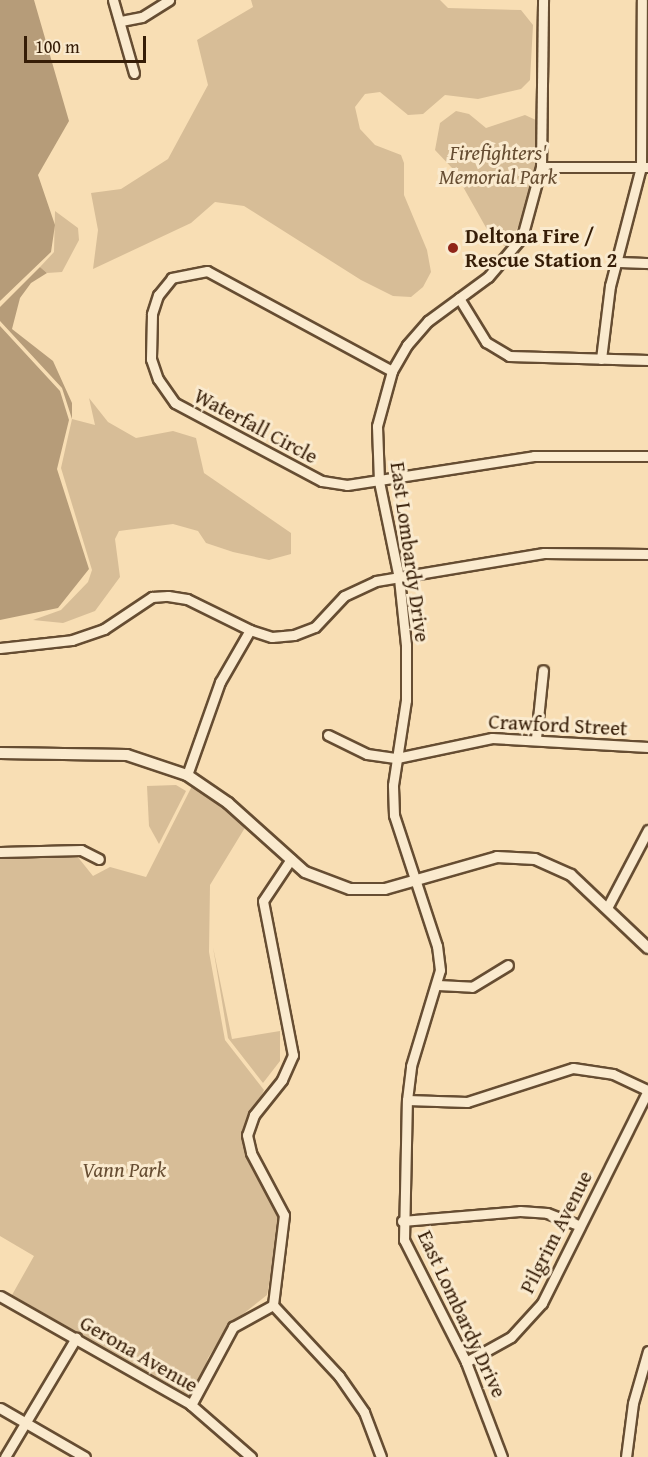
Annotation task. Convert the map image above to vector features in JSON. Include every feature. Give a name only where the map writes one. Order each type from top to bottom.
[{"type":"street","points":[[113,0],[121,21],[134,73]]},
{"type":"street","points":[[121,21],[142,17],[169,0]]},
{"type":"street","name":"East Lombardy Drive","points":[[502,1457],[466,1362],[410,1255],[402,1221],[407,1100],[411,1066],[438,985],[437,946],[394,816],[398,758],[406,700],[399,578],[379,481],[376,426],[392,371],[428,321],[488,277],[522,237],[541,167],[543,0]]},
{"type":"street","points":[[601,359],[603,318],[644,167],[642,0]]},
{"type":"street","points":[[541,167],[644,167]]},
{"type":"street","points":[[617,262],[648,263]]},
{"type":"street","name":"Waterfall Circle","points":[[392,371],[207,271],[172,278],[159,295],[152,314],[151,359],[158,379],[187,412],[322,481],[347,485],[534,456],[648,456]]},
{"type":"street","points":[[459,298],[486,342],[509,356],[648,360]]},
{"type":"street","points":[[0,648],[72,640],[104,629],[152,597],[168,596],[187,599],[250,630],[272,637],[294,636],[315,627],[359,587],[544,553],[648,554]]},
{"type":"street","points":[[187,775],[220,682],[250,630]]},
{"type":"street","points":[[537,738],[543,670]]},
{"type":"street","points":[[328,735],[367,754],[398,758]]},
{"type":"street","name":"Crawford Street","points":[[398,758],[459,742],[537,738],[648,747]]},
{"type":"street","points":[[0,753],[127,755],[187,775],[228,803],[306,872],[350,889],[385,889],[497,857],[535,859],[572,875],[648,948]]},
{"type":"street","points":[[607,908],[648,830]]},
{"type":"street","points":[[0,852],[81,850],[99,859]]},
{"type":"street","points":[[291,860],[263,901],[293,1055],[282,1080],[254,1115],[247,1135],[251,1152],[284,1215],[273,1305],[339,1376],[364,1412],[381,1457]]},
{"type":"street","points":[[438,985],[472,987],[508,966]]},
{"type":"street","points":[[407,1100],[467,1102],[573,1068],[613,1074],[648,1090]]},
{"type":"street","name":"Pilgrim Avenue","points":[[466,1362],[511,1337],[528,1322],[542,1303],[648,1090]]},
{"type":"street","points":[[402,1221],[520,1211],[548,1213],[579,1225]]},
{"type":"street","name":"Gerona Avenue","points":[[0,1296],[191,1405],[251,1457]]},
{"type":"street","points":[[191,1405],[233,1327],[273,1305]]},
{"type":"street","points":[[5,1457],[76,1338]]},
{"type":"street","points":[[626,1457],[633,1403],[648,1351]]},
{"type":"street","points":[[0,1408],[85,1457]]},
{"type":"green space","points":[[251,0],[440,0],[448,8],[521,10],[533,25],[530,80],[521,89],[478,99],[445,95],[423,114],[408,115],[380,92],[365,94],[355,107],[360,129],[375,145],[401,155],[404,163],[404,195],[427,250],[431,272],[423,287],[411,297],[393,296],[361,280],[244,206],[215,202],[191,223],[93,269],[98,230],[91,193],[121,189],[168,159],[208,85],[197,40],[253,7]]},
{"type":"green space","name":"Firefighters' Memorial Park","points":[[456,111],[469,114],[486,128],[525,115],[538,121],[536,175],[528,209],[507,247],[493,240],[453,169],[435,150],[440,123]]},
{"type":"green space","points":[[55,211],[78,228],[79,240],[62,272],[47,273],[40,267],[54,252]]},
{"type":"green space","points":[[89,398],[108,422],[136,438],[173,431],[196,438],[204,473],[291,533],[291,554],[269,560],[233,552],[206,543],[198,531],[173,524],[119,531],[115,539],[120,577],[95,611],[63,623],[33,620],[61,610],[88,582],[92,570],[61,468],[72,419],[95,425]]},
{"type":"green space","points":[[176,785],[186,791],[159,844],[149,826],[147,786]]},
{"type":"green space","name":"Vann Park","points":[[192,786],[219,802],[246,826],[210,885],[209,952],[225,1040],[264,1090],[244,1131],[246,1153],[277,1208],[279,1228],[267,1295],[228,1326],[208,1358],[198,1389],[189,1395],[12,1295],[34,1256],[0,1236],[0,857],[77,856],[93,876],[110,867],[146,877]]},
{"type":"green space","points":[[213,947],[232,1039],[280,1031],[280,1061],[263,1083],[228,1038]]},
{"type":"shaded area","points":[[0,0],[34,0],[69,121],[38,175],[55,225],[51,252],[0,301]]},
{"type":"shaded area","points":[[40,267],[47,273],[31,283],[20,298],[12,329],[53,361],[72,403],[72,419],[62,388],[0,321],[0,307]]},
{"type":"shaded area","points":[[0,326],[60,391],[69,420],[57,469],[89,569],[58,608],[0,620]]},
{"type":"place","name":"Deltona Fire / Rescue Station 2","points":[[453,248]]}]
